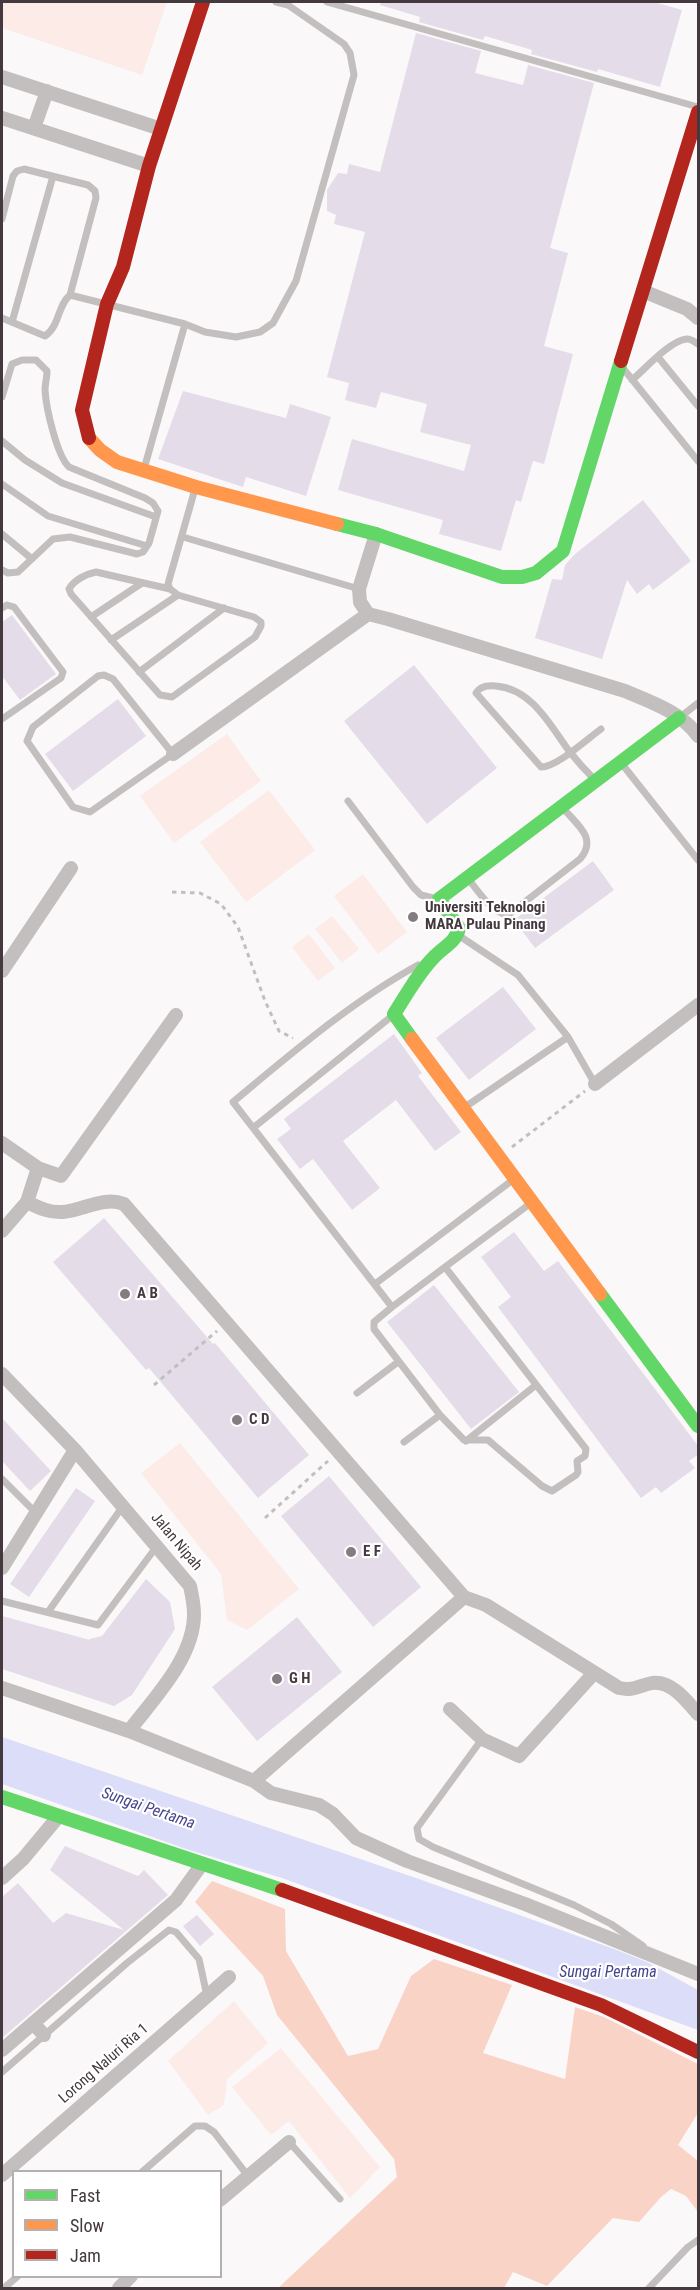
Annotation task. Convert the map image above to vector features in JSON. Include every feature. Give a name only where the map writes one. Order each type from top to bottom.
[{"type":"street","points":[[203,2],[149,166],[123,267],[107,304],[82,410],[87,435],[100,450],[117,462],[196,487],[376,534],[502,577],[524,578],[544,571],[563,551],[699,112]]},
{"type":"street","points":[[2,77],[161,129]]},
{"type":"street","points":[[34,128],[47,92]]},
{"type":"street","points":[[2,118],[149,166]]},
{"type":"street","points":[[643,291],[687,309],[699,318]]},
{"type":"street","points":[[376,534],[359,589],[360,602],[368,614],[388,618],[624,691],[657,704],[692,727],[699,736]]},
{"type":"street","points":[[173,754],[368,614]]},
{"type":"street","points":[[679,718],[439,899],[459,928],[458,934],[454,941],[435,956],[394,1014],[531,1203],[699,1426]]},
{"type":"street","points":[[2,971],[71,868]]},
{"type":"street","points":[[595,1084],[699,1005]]},
{"type":"street","points":[[2,1143],[38,1168],[61,1176],[176,1015]]},
{"type":"street","points":[[2,1231],[27,1202],[38,1168]]},
{"type":"street","points":[[27,1202],[45,1211],[63,1212],[105,1201],[115,1200],[124,1204],[464,1597],[486,1605],[619,1688],[631,1690],[653,1683],[669,1686],[699,1714]]},
{"type":"street","name":"Jalan Nipah","points":[[2,1374],[75,1450],[190,1586],[194,1614],[189,1643],[174,1670],[129,1731]]},
{"type":"street","points":[[2,1568],[75,1450]]},
{"type":"street","points":[[254,1781],[464,1597]]},
{"type":"street","points":[[450,1709],[482,1739],[519,1756],[594,1673]]},
{"type":"street","points":[[2,1688],[129,1731],[254,1781],[271,1793],[319,1805],[333,1814],[356,1838],[695,1973]]},
{"type":"street","points":[[2,1797],[310,1899],[601,2005],[699,2052]]},
{"type":"street","points":[[2,1878],[23,1859],[58,1817]]},
{"type":"street","points":[[2,2050],[176,1900],[202,1864]]},
{"type":"street","name":"Lorong Naluri Ria 1","points":[[2,2175],[229,1977]]},
{"type":"street","points":[[33,2023],[44,2035]]},
{"type":"street","points":[[222,2198],[289,2142]]},
{"type":"street","points":[[118,2289],[130,2278]]},
{"type":"lane","points":[[70,295],[185,324],[204,332],[236,337],[260,332],[273,323],[296,281],[354,75],[350,53],[344,44],[289,3],[276,2]]},
{"type":"lane","points":[[327,2],[699,107]]},
{"type":"lane","points":[[2,219],[3,205],[13,176],[17,171],[24,169],[88,185],[94,191],[96,198],[70,295],[64,300],[54,326],[45,336],[2,318]]},
{"type":"lane","points":[[12,322],[53,176]]},
{"type":"lane","points":[[144,471],[185,324]]},
{"type":"lane","points":[[632,380],[672,345],[684,339],[690,339],[699,344]]},
{"type":"lane","points":[[658,357],[699,406]]},
{"type":"lane","points":[[2,397],[12,364],[22,360],[36,360],[47,371],[45,391],[58,451],[63,461],[69,467],[153,502],[158,511],[147,546],[137,554],[70,537],[60,537],[53,539],[18,572],[8,573],[2,570]]},
{"type":"lane","points":[[620,365],[699,461]]},
{"type":"lane","points":[[2,441],[62,483],[156,517]]},
{"type":"lane","points":[[2,484],[48,516],[147,546]]},
{"type":"lane","points":[[170,589],[168,584],[196,487]]},
{"type":"lane","points":[[2,534],[32,559]]},
{"type":"lane","points":[[183,537],[359,589]]},
{"type":"lane","points":[[96,573],[142,583],[170,589],[178,595],[254,617],[261,622],[261,627],[255,637],[172,697],[160,695],[69,589],[72,584],[89,574],[96,573]]},
{"type":"lane","points":[[91,617],[142,583]]},
{"type":"lane","points":[[111,640],[178,595]]},
{"type":"lane","points":[[2,608],[7,605],[14,607],[63,672],[61,678],[2,718]]},
{"type":"lane","points":[[139,672],[224,608]]},
{"type":"lane","points":[[105,675],[113,679],[173,754],[90,812],[73,807],[27,741],[33,727],[94,678],[105,675]]},
{"type":"lane","points":[[595,781],[570,752],[540,710],[526,698],[509,687],[492,685],[483,686],[477,690],[476,696],[541,767],[548,767],[570,752],[601,729]]},
{"type":"lane","points":[[679,718],[699,703]]},
{"type":"lane","points":[[621,762],[699,860]]},
{"type":"lane","points":[[348,801],[412,886],[421,895],[439,899]]},
{"type":"lane","points":[[467,878],[493,908],[508,915],[580,859],[589,847],[586,836],[562,806]]},
{"type":"lane","points":[[458,934],[518,975],[568,1037],[595,1084]]},
{"type":"lane","points":[[392,1307],[233,1102],[303,1044],[387,982],[435,956]]},
{"type":"lane","points":[[253,1128],[394,1014]]},
{"type":"lane","points":[[462,1109],[568,1037]]},
{"type":"lane","points":[[375,1284],[514,1179]]},
{"type":"lane","points":[[445,1267],[586,1449],[585,1456],[577,1461],[576,1475],[552,1491],[542,1486],[488,1440],[466,1441],[440,1415],[373,1326],[392,1307],[445,1267],[531,1203]]},
{"type":"lane","points":[[357,1393],[398,1362]]},
{"type":"lane","points":[[466,1441],[536,1385]]},
{"type":"lane","points":[[404,1442],[440,1415]]},
{"type":"lane","points":[[2,1479],[36,1513]]},
{"type":"lane","points":[[48,1612],[123,1506]]},
{"type":"lane","points":[[2,1600],[98,1626],[158,1546]]},
{"type":"lane","points":[[482,1739],[417,1828],[419,1839],[433,1847],[574,1905],[611,1924],[639,1944],[695,1973]]},
{"type":"lane","points":[[2,2072],[127,1963],[169,1930],[176,1932],[200,1959],[207,1996]]},
{"type":"lane","points":[[144,2170],[195,2126],[206,2126],[214,2132],[248,2176]]},
{"type":"lane","points":[[289,2142],[340,2199]]},
{"type":"lane","points":[[649,2289],[688,2247],[699,2240]]},
{"type":"lane","points":[[4,2289],[17,2278]]},
{"type":"path","points":[[172,892],[200,892],[221,904],[238,927],[265,1001],[279,1031],[303,1044]]},
{"type":"path","points":[[498,1158],[595,1084]]},
{"type":"path","points":[[154,1385],[228,1322]]},
{"type":"path","points":[[265,1518],[339,1452]]},
{"type":"shaded area","points":[[2,2],[167,2],[142,75],[2,28]]},
{"type":"shaded area","points":[[227,734],[261,781],[174,843],[140,796]]},
{"type":"shaded area","points":[[269,790],[315,850],[246,902],[200,842]]},
{"type":"shaded area","points":[[363,874],[407,932],[378,954],[334,896]]},
{"type":"shaded area","points":[[332,916],[359,949],[342,963],[315,929]]},
{"type":"shaded area","points":[[309,934],[335,968],[318,981],[292,947]]},
{"type":"shaded area","points":[[180,1443],[299,1589],[247,1630],[227,1620],[221,1574],[141,1473]]},
{"type":"shaded area","points":[[212,1881],[285,1909],[286,1951],[348,2056],[378,2049],[411,1976],[434,1959],[512,1985],[483,2053],[565,2079],[575,2007],[604,2017],[698,2064],[698,2113],[678,2145],[698,2161],[698,2212],[686,2196],[671,2189],[639,2222],[613,2218],[547,2286],[513,2272],[504,2288],[278,2288],[397,2177],[394,2159],[277,2015],[263,1976],[195,1902]]},
{"type":"shaded area","points":[[234,2001],[268,2043],[227,2079],[224,2105],[208,2115],[168,2061]]},
{"type":"shaded area","points":[[281,2048],[380,2167],[350,2198],[289,2121],[271,2135],[232,2087]]},
{"type":"water","name":"Sungai Pertama","points":[[2,1737],[419,1879],[647,1962],[698,1990],[698,2030],[282,1878],[189,1850],[2,1784]]},
{"type":"building","points":[[381,2],[654,2],[682,10],[660,87],[598,69],[597,72],[531,54],[532,50],[485,36],[483,40],[419,22],[420,17],[380,5]]},
{"type":"building","points":[[416,33],[481,51],[475,73],[523,85],[528,65],[594,83],[550,248],[568,253],[544,346],[573,354],[544,464],[533,461],[521,502],[516,500],[501,551],[439,534],[443,520],[338,490],[352,439],[464,471],[471,445],[420,432],[427,404],[381,392],[376,408],[345,400],[349,383],[327,377],[365,232],[334,224],[336,215],[327,211],[327,190],[338,173],[347,174],[349,164],[380,172]]},
{"type":"building","points":[[183,391],[286,418],[290,404],[331,417],[306,496],[246,477],[243,487],[158,459]]},
{"type":"building","points":[[643,500],[691,561],[653,590],[649,584],[637,594],[627,580],[602,659],[535,638],[552,579],[562,580],[565,565],[575,554]]},
{"type":"building","points":[[12,615],[56,674],[20,700],[2,676],[2,622]]},
{"type":"building","points":[[414,665],[497,768],[427,824],[344,721]]},
{"type":"building","points":[[118,699],[146,736],[73,791],[45,754]]},
{"type":"building","points":[[593,861],[614,890],[535,948],[514,920]]},
{"type":"building","points":[[503,987],[536,1029],[469,1080],[436,1038]]},
{"type":"building","points":[[394,1034],[422,1073],[418,1076],[461,1132],[435,1151],[396,1100],[343,1141],[380,1188],[352,1210],[313,1159],[300,1169],[277,1139],[291,1129],[284,1119]]},
{"type":"building","points":[[104,1218],[213,1344],[215,1343],[309,1455],[258,1498],[149,1368],[146,1370],[53,1262]]},
{"type":"building","points":[[514,1232],[544,1271],[558,1261],[699,1447],[699,1454],[689,1461],[695,1468],[661,1493],[656,1487],[641,1498],[498,1307],[511,1297],[481,1257]]},
{"type":"building","points":[[434,1285],[519,1392],[471,1429],[387,1322]]},
{"type":"building","points":[[2,1418],[51,1471],[30,1491],[2,1461]]},
{"type":"building","name":"E F","points":[[329,1476],[421,1587],[373,1627],[281,1516]]},
{"type":"building","points":[[76,1488],[95,1501],[29,1597],[10,1584]]},
{"type":"building","points":[[146,1579],[170,1602],[175,1629],[132,1695],[114,1706],[2,1669],[2,1616],[90,1640],[102,1636]]},
{"type":"building","name":"G H","points":[[297,1617],[342,1672],[257,1741],[212,1687]]},
{"type":"building","points":[[65,1846],[138,1876],[144,1870],[168,1895],[2,2038],[2,1897],[18,1883],[53,1923],[66,1913],[124,1930],[50,1870]]},
{"type":"building","points":[[197,1915],[214,1934],[200,1946],[183,1926]]},
{"type":"traffic: fast","points":[[337,524],[376,534],[502,577],[522,577],[536,573],[563,551],[621,361]]},
{"type":"traffic: fast","points":[[412,1039],[394,1014],[423,969],[453,940],[459,928],[439,899],[679,718]]},
{"type":"traffic: fast","points":[[600,1294],[698,1426]]},
{"type":"traffic: fast","points":[[2,1797],[282,1890]]},
{"type":"traffic: slow","points":[[89,438],[100,450],[117,462],[196,487],[337,524]]},
{"type":"traffic: slow","points":[[412,1039],[600,1294]]},
{"type":"traffic: jam","points":[[89,438],[82,410],[107,304],[123,267],[149,166],[203,2]]},
{"type":"traffic: jam","points":[[621,361],[698,112]]},
{"type":"traffic: jam","points":[[282,1890],[601,2005],[698,2052]]},
{"type":"place","name":"Universiti Teknologi MARA Pulau Pinang","points":[[413,917]]},
{"type":"place","name":"A B","points":[[125,1294]]},
{"type":"place","name":"C D","points":[[237,1420]]},
{"type":"place","name":"E F","points":[[351,1552]]},
{"type":"place","name":"G H","points":[[277,1679]]}]
